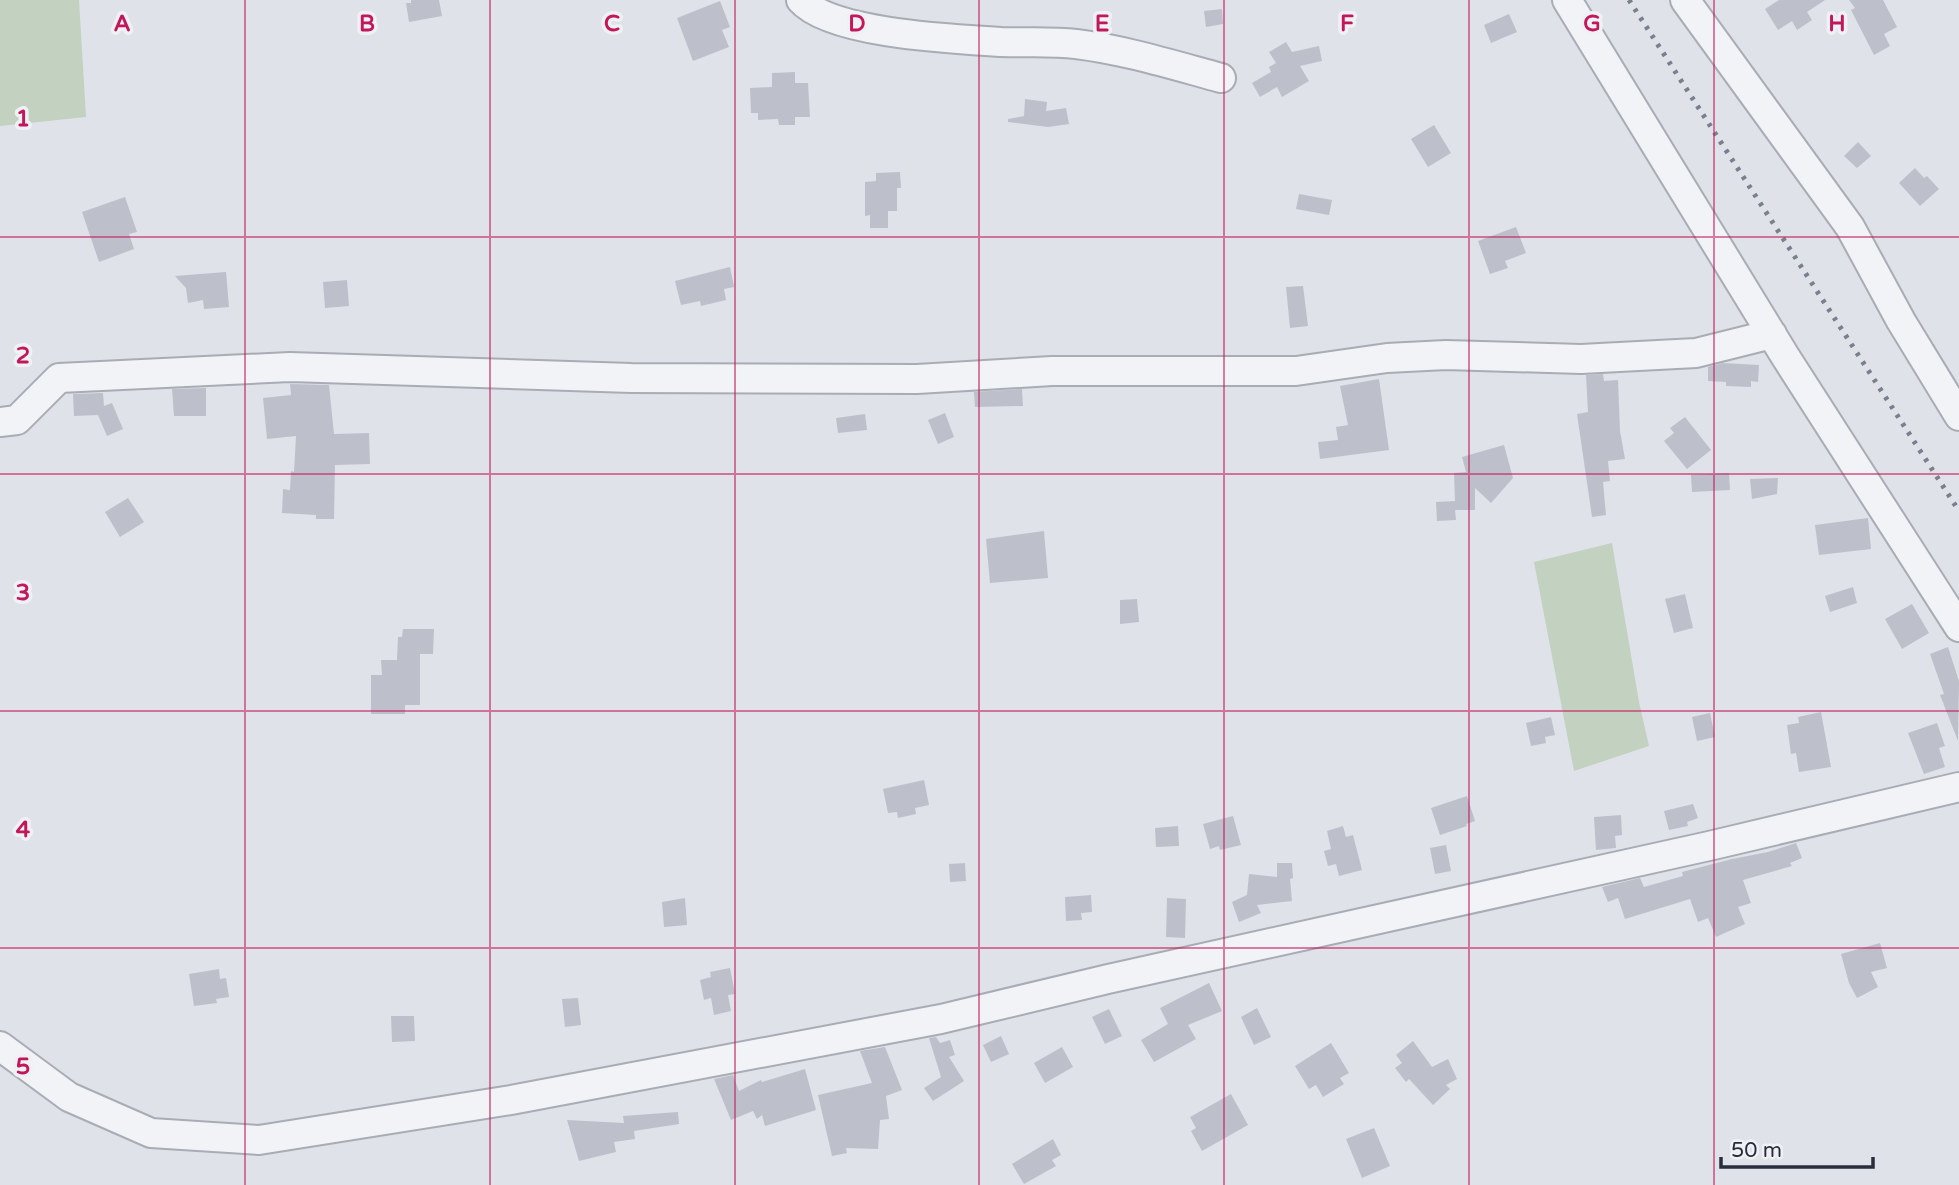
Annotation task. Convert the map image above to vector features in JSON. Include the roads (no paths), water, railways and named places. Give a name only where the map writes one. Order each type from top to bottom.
[{"type":"street","points":[[801,0],[808,9],[824,16],[878,31],[1000,42],[1075,44],[1135,55],[1221,78]]},
{"type":"street","points":[[1567,0],[1772,334],[1959,627]]},
{"type":"street","points":[[1685,0],[1850,227],[1901,321],[1959,416]]},
{"type":"street","points":[[0,422],[17,420],[59,378],[290,367],[631,378],[917,379],[1052,371],[1296,371],[1387,358],[1446,355],[1581,359],[1696,353],[1772,334]]},
{"type":"street","points":[[0,1046],[69,1097],[151,1133],[259,1140],[525,1098],[941,1019],[1959,788]]},
{"type":"railway","points":[[1629,0],[1959,511]]}]
